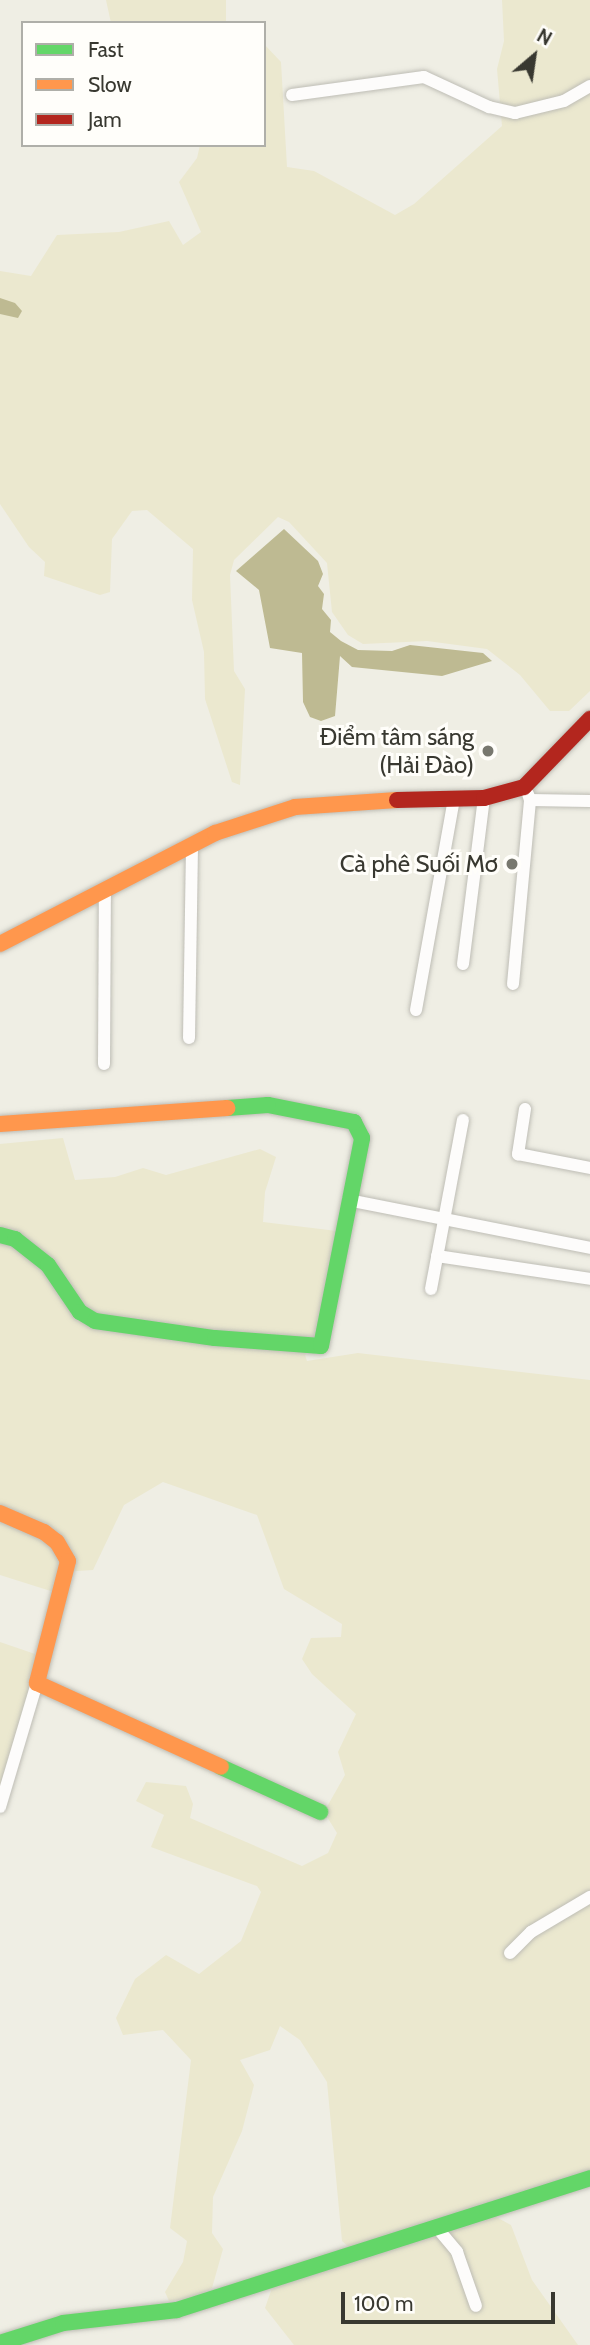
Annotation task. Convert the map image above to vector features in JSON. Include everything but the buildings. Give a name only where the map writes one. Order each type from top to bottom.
[{"type":"street","points":[[292,95],[424,76],[496,110],[515,113],[564,102],[590,86]]},
{"type":"street","points":[[513,984],[527,794],[590,719]]},
{"type":"street","points":[[0,944],[237,825],[295,807],[331,801],[484,798],[527,794],[590,801]]},
{"type":"street","points":[[463,964],[484,798]]},
{"type":"street","points":[[416,1010],[454,799]]},
{"type":"street","points":[[189,1038],[192,847]]},
{"type":"street","points":[[104,1064],[105,891]]},
{"type":"street","points":[[0,1124],[268,1105],[347,1120],[359,1126],[362,1138],[321,1346],[215,1338],[95,1321],[79,1312],[48,1265],[15,1239],[0,1236]]},
{"type":"street","points":[[526,1109],[518,1154],[590,1168]]},
{"type":"street","points":[[431,1289],[463,1120]]},
{"type":"street","points":[[348,1200],[590,1248]]},
{"type":"street","points":[[437,1256],[590,1279]]},
{"type":"street","points":[[0,1513],[44,1532],[57,1542],[68,1561],[37,1683],[0,1807]]},
{"type":"street","points":[[37,1683],[320,1812]]},
{"type":"street","points":[[510,1953],[531,1932],[590,1897]]},
{"type":"street","points":[[0,2343],[63,2323],[177,2310],[438,2229],[590,2178]]},
{"type":"street","points":[[438,2229],[457,2252],[476,2306]]},
{"type":"shaded area","points":[[106,0],[226,0],[226,21],[111,21]]},
{"type":"shaded area","points":[[502,0],[590,0],[590,691],[569,711],[550,711],[520,675],[487,649],[427,641],[363,644],[348,635],[332,612],[327,563],[289,522],[278,517],[234,560],[230,575],[234,671],[245,689],[240,785],[232,782],[205,699],[204,652],[192,600],[193,549],[147,510],[132,511],[112,539],[110,592],[100,595],[44,576],[45,562],[29,547],[0,504],[0,271],[31,276],[57,235],[119,232],[169,221],[183,245],[201,232],[179,182],[197,158],[200,147],[266,147],[266,46],[281,62],[287,167],[314,171],[395,215],[414,204],[502,126],[497,69],[504,41]]},
{"type":"shaded area","points":[[0,298],[15,303],[22,311],[18,318],[0,314]]},
{"type":"shaded area","points":[[284,529],[318,561],[323,574],[318,586],[324,594],[322,609],[331,620],[330,632],[341,641],[358,650],[392,651],[410,645],[483,653],[492,661],[442,676],[352,667],[340,656],[335,716],[321,721],[310,717],[303,702],[302,653],[270,648],[259,590],[236,571]]},
{"type":"shaded area","points":[[63,1138],[75,1180],[115,1177],[143,1168],[166,1175],[260,1149],[276,1157],[265,1192],[263,1222],[337,1231],[317,1340],[305,1355],[307,1361],[358,1353],[590,1380],[590,2175],[350,2248],[342,2241],[327,2082],[300,2040],[280,2026],[270,2050],[240,2060],[254,2085],[242,2131],[213,2197],[212,2233],[223,2249],[212,2288],[193,2298],[169,2301],[165,2292],[183,2262],[187,2241],[170,2228],[191,2060],[163,2030],[123,2035],[116,2018],[135,1979],[166,1955],[199,1974],[241,1941],[261,1892],[257,1886],[151,1847],[164,1815],[136,1801],[146,1782],[186,1786],[193,1804],[190,1818],[302,1866],[328,1853],[337,1833],[324,1812],[345,1775],[338,1752],[356,1714],[312,1674],[302,1659],[311,1638],[341,1637],[342,1624],[284,1589],[257,1515],[163,1482],[124,1505],[93,1570],[62,1572],[57,1593],[0,1575],[0,1144]]},
{"type":"shaded area","points":[[0,1642],[35,1654],[39,1661],[0,1794]]},
{"type":"shaded area","points":[[496,2217],[511,2225],[532,2280],[578,2345],[294,2345],[265,2308],[272,2288]]},
{"type":"traffic: fast","points":[[0,1235],[15,1239],[48,1265],[80,1312],[95,1321],[215,1338],[321,1346],[362,1138],[354,1122],[268,1105],[227,1108]]},
{"type":"traffic: fast","points":[[221,1767],[320,1812]]},
{"type":"traffic: fast","points":[[0,2343],[63,2323],[177,2310],[590,2178]]},
{"type":"traffic: slow","points":[[0,944],[215,833],[295,807],[397,800]]},
{"type":"traffic: slow","points":[[0,1124],[227,1108]]},
{"type":"traffic: slow","points":[[0,1513],[44,1532],[57,1542],[68,1561],[37,1683],[221,1767]]},
{"type":"traffic: jam","points":[[397,800],[484,798],[524,787],[590,719]]},
{"type":"place","name":"Điểm tâm sáng (Hải Đào)","points":[[488,751]]},
{"type":"place","name":"Cà phê Suối Mơ","points":[[512,864]]}]
